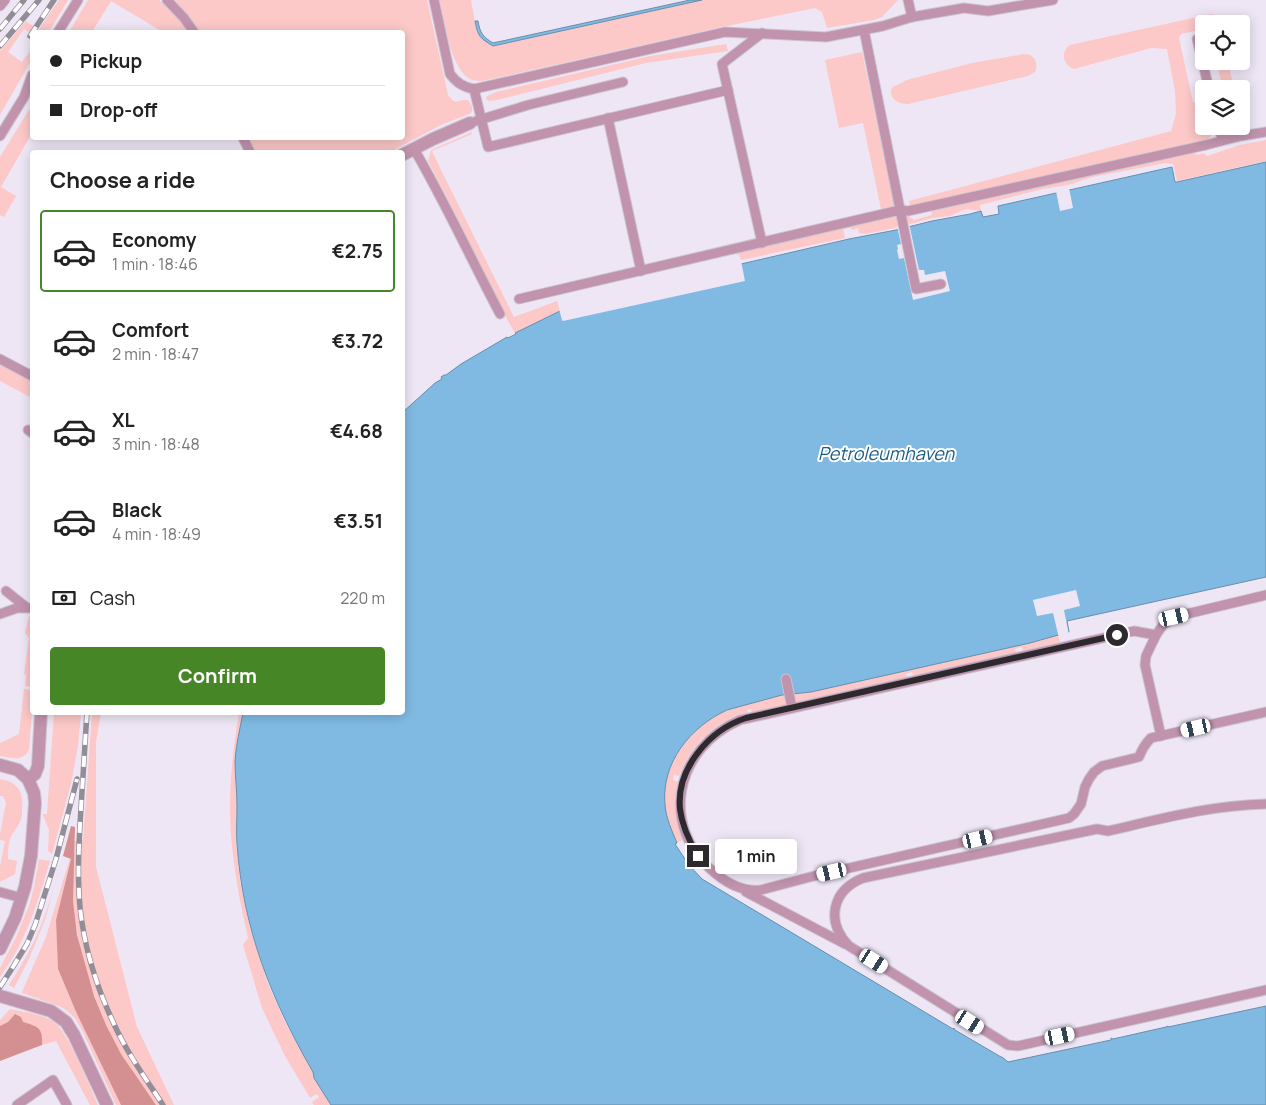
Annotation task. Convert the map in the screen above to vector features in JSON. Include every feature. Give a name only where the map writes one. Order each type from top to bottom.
[{"type":"street","points":[[408,152],[476,121]]},
{"type":"street","points":[[28,779],[34,774],[38,766],[41,715]]},
{"type":"street","points":[[0,766],[18,770],[28,779],[34,793],[35,813],[31,856],[25,887],[15,918],[0,949]]},
{"type":"street","points":[[0,996],[51,1011],[66,1022],[107,1105]]},
{"type":"lane","points":[[0,6],[5,0]]},
{"type":"lane","points":[[59,30],[78,0]]},
{"type":"lane","points":[[167,0],[193,30]]},
{"type":"lane","points":[[434,0],[450,74],[460,85],[474,89],[725,32],[826,37],[883,26],[963,4],[988,11],[1053,0]]},
{"type":"lane","points":[[908,0],[912,17]]},
{"type":"lane","points":[[864,30],[916,289],[941,284]]},
{"type":"lane","points":[[762,33],[722,64],[762,243]]},
{"type":"lane","points":[[0,136],[24,97],[30,80]]},
{"type":"lane","points":[[476,121],[528,105],[623,82]]},
{"type":"lane","points":[[474,89],[476,121],[488,147],[728,90]]},
{"type":"lane","points":[[608,118],[641,271]]},
{"type":"lane","points":[[519,299],[900,210],[908,211],[1222,140],[1266,132]]},
{"type":"lane","points":[[1221,135],[1222,140]]},
{"type":"lane","points":[[408,152],[446,207],[500,314]]},
{"type":"lane","points":[[0,359],[30,375]]},
{"type":"lane","points":[[6,591],[29,608]]},
{"type":"lane","points":[[1161,736],[1145,665],[1146,656],[1156,635],[1174,617],[1266,595]]},
{"type":"lane","points":[[0,614],[17,608],[29,608]]},
{"type":"lane","points":[[1156,635],[1134,631],[792,705],[734,723],[712,737],[696,756],[685,774],[680,796],[680,809],[686,833],[698,856],[720,877],[850,946],[1008,1045],[1014,1046],[1266,990]]},
{"type":"lane","points":[[786,679],[792,705]]},
{"type":"lane","points":[[739,888],[761,890],[814,876],[1069,818],[1081,804],[1085,787],[1094,772],[1102,766],[1139,757],[1145,743],[1151,738],[1266,712]]},
{"type":"lane","points":[[850,946],[838,932],[835,923],[836,904],[846,888],[863,878],[1097,829],[1108,830],[1212,808],[1266,804]]},
{"type":"lane","points":[[0,892],[22,898]]},
{"type":"lane","points":[[17,1105],[53,1080],[66,1105]]},
{"type":"shaded area","points":[[59,0],[68,0],[50,30],[38,30]]},
{"type":"shaded area","points":[[88,0],[159,0],[174,13],[187,30],[160,30],[111,1],[93,30],[70,30]]},
{"type":"shaded area","points":[[175,0],[427,0],[448,95],[456,102],[468,100],[472,106],[472,112],[443,124],[394,150],[254,150],[249,140],[405,140],[405,30],[198,30]]},
{"type":"shaded area","points":[[440,0],[471,0],[476,28],[481,38],[493,46],[702,0],[898,0],[882,17],[874,20],[827,28],[822,12],[815,8],[482,81],[467,77],[456,62],[446,30]]},
{"type":"shaded area","points":[[1195,18],[1195,31],[1181,34],[1179,38],[1193,102],[1195,103],[1195,135],[1211,135],[1207,140],[910,206],[909,201],[1171,131],[1176,114],[1175,91],[1167,49],[1151,48],[1074,69],[1067,65],[1064,58],[1065,51],[1070,45]]},
{"type":"shaded area","points":[[26,21],[33,26],[29,32],[24,29],[8,52],[22,62],[30,51],[30,62],[0,115],[0,51]]},
{"type":"shaded area","points":[[726,44],[728,51],[646,63],[497,100],[489,101],[486,99],[487,96],[496,92],[650,56]]},
{"type":"shaded area","points":[[862,52],[895,206],[881,209],[863,123],[839,128],[825,60]]},
{"type":"shaded area","points":[[1024,54],[1033,57],[1036,62],[1035,72],[1028,76],[908,104],[898,102],[891,93],[893,87],[907,80],[972,63]]},
{"type":"shaded area","points":[[1218,70],[1230,70],[1232,80],[1221,80]]},
{"type":"shaded area","points":[[30,108],[30,136],[1,187],[16,196],[4,217],[0,215],[0,157]]},
{"type":"shaded area","points":[[472,132],[472,134],[432,151],[442,172],[514,317],[557,301],[560,311],[515,333],[428,161],[431,150]]},
{"type":"shaded area","points":[[1266,140],[1266,161],[1177,181],[1173,164],[1166,163],[1092,177],[1068,185],[1043,189],[980,205],[981,211],[966,209],[950,216],[933,218],[866,234],[859,233],[858,228],[852,230],[851,228],[843,229],[845,238],[741,260],[736,252],[894,216],[907,215],[914,220],[932,215],[931,211],[994,195],[1194,152],[1197,155],[1204,153],[1207,156],[1240,145]]},
{"type":"shaded area","points":[[0,365],[30,380],[30,397],[0,381]]},
{"type":"shaded area","points":[[29,616],[30,687],[25,686],[26,675],[24,674],[29,638],[25,633]]},
{"type":"shaded area","points":[[1058,635],[1060,642],[1023,651],[1022,647],[1015,649],[1016,653],[914,676],[912,672],[906,674],[907,678],[754,712],[751,709],[747,710],[748,713],[736,716],[725,722],[705,736],[690,754],[679,776],[674,775],[673,780],[678,782],[676,797],[677,818],[684,839],[677,843],[665,805],[668,775],[673,761],[690,736],[714,717],[727,710],[782,695],[811,692]]},
{"type":"shaded area","points":[[24,689],[30,690],[30,715],[32,715],[29,750],[20,758],[0,756],[0,743],[19,734]]},
{"type":"shaded area","points":[[54,715],[81,715],[78,746],[71,784],[52,854],[48,851],[49,830],[43,814],[47,814]]},
{"type":"shaded area","points":[[92,715],[101,715],[96,742],[96,867],[137,1027],[174,1105],[156,1105],[134,1074],[112,1037],[89,981],[75,921],[72,887],[75,841],[83,840]]},
{"type":"shaded area","points":[[239,715],[243,715],[235,758],[236,843],[240,881],[250,928],[268,984],[286,1024],[313,1072],[314,1078],[331,1105],[314,1105],[312,1102],[319,1097],[316,1094],[310,1098],[285,1056],[262,1008],[243,945],[248,938],[239,896],[230,819],[234,748]]},
{"type":"shaded area","points":[[0,779],[15,785],[21,793],[22,814],[8,847],[8,859],[17,861],[15,874],[0,882],[0,867],[5,841],[0,840],[0,834],[6,803],[3,796],[0,796]]},
{"type":"shaded area","points":[[71,826],[75,827],[73,901],[77,935],[94,996],[121,1054],[156,1105],[121,1105],[77,1014],[58,969],[56,920],[71,859],[63,856]]},
{"type":"shaded area","points":[[70,858],[56,920],[58,969],[77,1014],[121,1105],[116,1105],[75,1018],[59,1006],[22,993],[46,937]]},
{"type":"shaded area","points":[[39,859],[50,861],[40,895],[22,939],[0,977],[0,968],[17,935],[30,903]]},
{"type":"shaded area","points":[[60,865],[45,920],[29,959],[14,988],[9,985],[27,956],[40,928]]},
{"type":"shaded area","points":[[10,1009],[44,1017],[54,1022],[60,1028],[78,1060],[98,1105],[90,1105],[56,1041],[42,1045],[42,1037],[8,1022],[0,1026],[0,1020]]},
{"type":"shaded area","points":[[15,1014],[21,1017],[23,1022],[39,1029],[42,1035],[42,1045],[0,1061],[0,1026],[8,1022]]},
{"type":"water","points":[[690,0],[702,0],[493,46],[480,36],[475,21],[478,21],[484,37],[493,43]]},
{"type":"water","name":"Petroleumhaven","points":[[1266,162],[1266,577],[1067,621],[1069,632],[1030,643],[811,692],[782,695],[727,710],[701,726],[681,748],[673,761],[668,775],[665,805],[677,843],[675,844],[689,865],[702,879],[1008,1062],[1111,1040],[1111,1038],[1266,1006],[1266,1105],[331,1105],[314,1078],[313,1072],[284,1018],[262,963],[245,905],[237,844],[236,755],[243,715],[405,715],[405,410],[442,379],[441,377],[461,364],[507,337],[560,311],[741,264],[849,239],[981,211],[983,217],[999,214],[998,206],[1172,167],[1175,182]]},
{"type":"pier","points":[[1069,188],[1073,208],[1060,211],[1056,191]]},
{"type":"pier","points":[[909,223],[919,270],[924,270],[925,275],[945,271],[950,291],[913,300],[904,258],[899,259],[897,250],[897,245],[901,244],[897,226]]},
{"type":"pier","points":[[741,261],[745,281],[562,320],[559,309],[609,294]]},
{"type":"pier","points":[[1076,590],[1080,606],[1064,610],[1069,635],[1059,638],[1053,613],[1037,616],[1033,600]]},
{"type":"railway","points":[[0,29],[24,0]]},
{"type":"railway","points":[[0,46],[39,0]]},
{"type":"railway","points":[[34,30],[54,0]]},
{"type":"railway","points":[[87,715],[78,870],[82,922],[97,982],[114,1024],[131,1056],[163,1105]]},
{"type":"railway","points":[[0,987],[27,944],[35,925],[56,859],[77,779]]},
{"type":"route","points":[[698,856],[686,833],[680,809],[680,796],[685,774],[690,764],[712,737],[740,720],[1117,635]]}]
